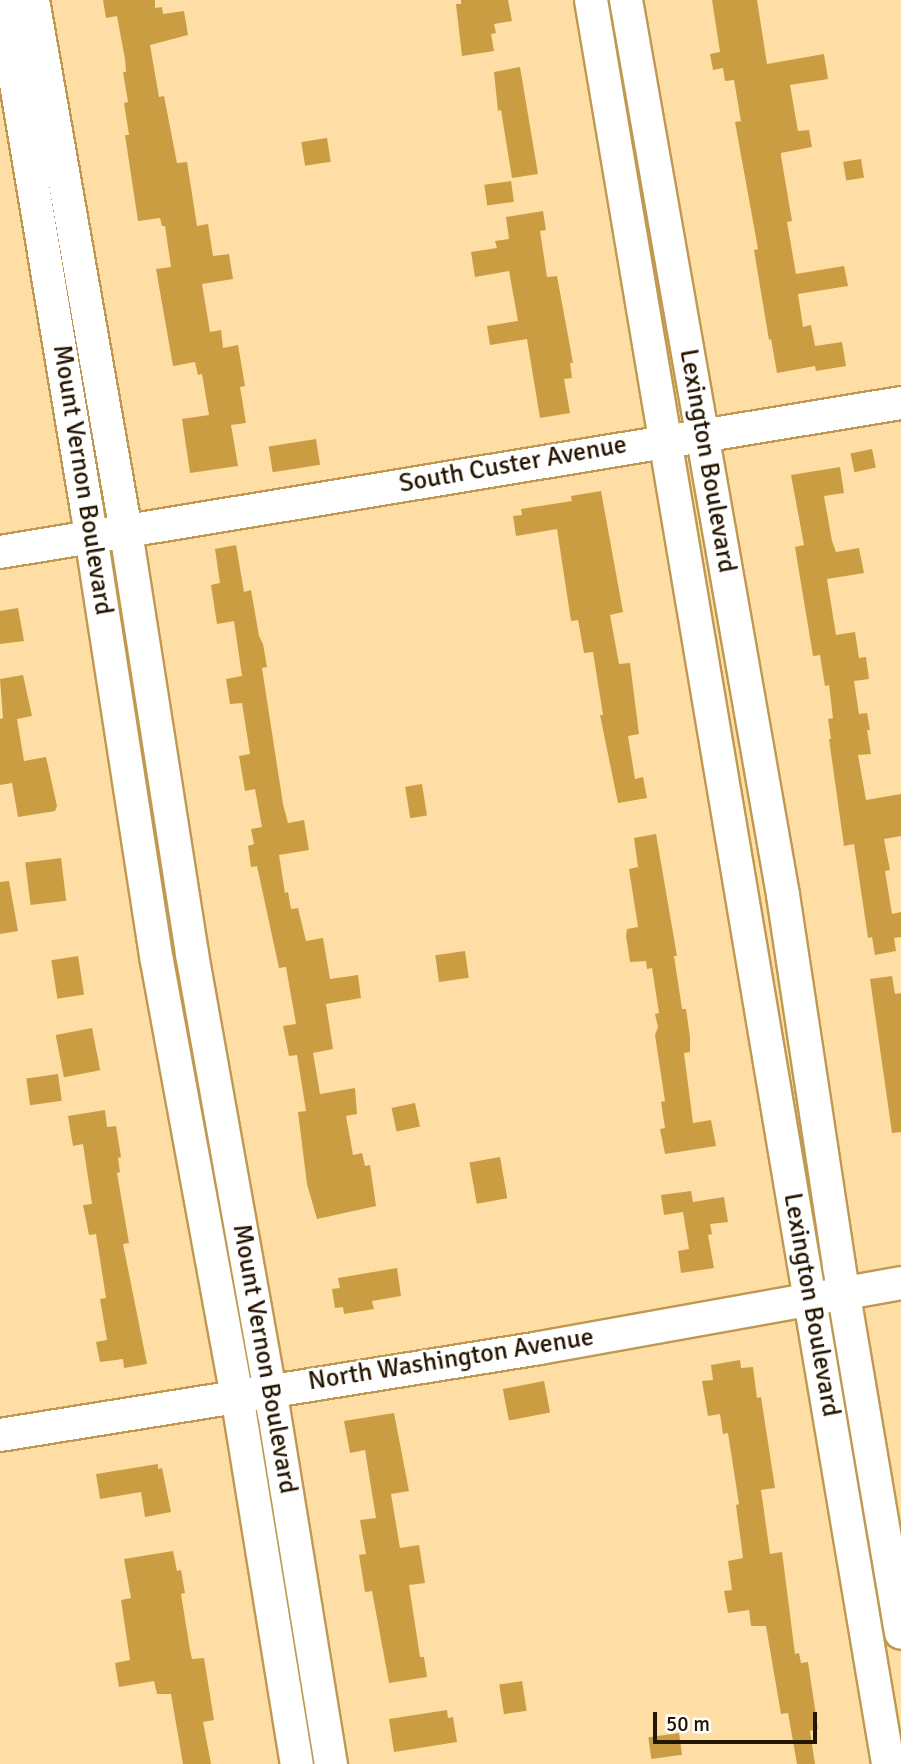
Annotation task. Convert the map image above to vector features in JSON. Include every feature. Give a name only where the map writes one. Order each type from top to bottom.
[{"type":"street","name":"Mount Vernon Boulevard","points":[[2,0],[91,537],[157,961],[237,1395],[297,1764]]},
{"type":"street","name":"Mount Vernon Boulevard","points":[[33,0],[126,531],[192,954],[270,1390],[331,1764]]},
{"type":"street","name":"Lexington Boulevard","points":[[591,0],[810,1298],[890,1707],[887,1764]]},
{"type":"street","name":"Lexington Boulevard","points":[[596,32],[629,13],[783,895],[844,1293],[901,1633]]},
{"type":"street","name":"South Custer Avenue","points":[[0,552],[901,403]]},
{"type":"street","points":[[741,901],[783,895]]},
{"type":"street","points":[[157,961],[192,954]]},
{"type":"street","name":"North Washington Avenue","points":[[0,1434],[540,1348],[901,1283]]},
{"type":"building","points":[[103,0],[155,0],[155,8],[162,7],[163,14],[184,11],[188,35],[150,45],[159,97],[164,96],[177,163],[187,162],[197,226],[208,224],[213,256],[229,254],[233,279],[202,284],[210,332],[221,330],[223,348],[238,345],[245,386],[240,387],[246,423],[231,425],[238,466],[190,473],[182,419],[209,415],[202,374],[198,375],[195,362],[173,366],[156,269],[171,267],[165,226],[162,226],[160,218],[138,221],[125,135],[129,135],[124,103],[128,102],[123,72],[126,72],[125,59],[117,16],[106,18]]},
{"type":"building","points":[[461,0],[508,0],[512,21],[494,24],[496,33],[491,34],[494,51],[462,56],[456,4],[461,4]]},
{"type":"building","points":[[712,0],[757,0],[767,64],[824,54],[828,79],[790,85],[798,131],[809,130],[812,147],[781,153],[781,156],[792,221],[787,222],[796,274],[844,266],[848,286],[798,294],[803,327],[811,325],[815,346],[842,342],[846,366],[816,371],[815,366],[777,373],[771,339],[769,340],[754,250],[758,249],[735,122],[741,121],[734,80],[725,81],[723,68],[713,70],[710,54],[720,52]]},
{"type":"building","points":[[520,67],[538,174],[512,178],[501,110],[498,111],[494,72]]},
{"type":"building","points":[[327,138],[331,162],[305,166],[301,142]]},
{"type":"building","points":[[861,159],[864,178],[846,181],[843,162]]},
{"type":"building","points":[[511,181],[514,202],[487,206],[484,185]]},
{"type":"building","points":[[543,211],[546,230],[540,231],[547,277],[557,276],[573,363],[570,363],[572,378],[564,379],[570,413],[540,418],[527,339],[490,345],[487,326],[518,321],[509,271],[475,277],[471,252],[497,248],[495,241],[509,239],[506,217]]},
{"type":"building","points":[[316,439],[320,465],[273,472],[269,447]]},
{"type":"building","points":[[872,449],[876,468],[854,472],[850,454]]},
{"type":"building","points":[[840,467],[844,493],[824,496],[832,541],[836,552],[859,548],[864,573],[827,579],[836,635],[855,632],[859,658],[866,657],[869,679],[854,681],[859,714],[867,713],[870,730],[867,730],[871,754],[858,755],[866,800],[901,794],[901,836],[884,839],[890,870],[885,871],[892,914],[901,912],[901,937],[894,938],[896,951],[875,955],[872,937],[868,938],[854,844],[844,846],[829,739],[828,719],[833,718],[829,685],[825,686],[820,655],[813,656],[795,547],[804,545],[791,475]]},
{"type":"building","points":[[601,491],[623,612],[610,615],[619,664],[630,663],[639,734],[628,736],[635,779],[643,777],[647,798],[618,803],[600,715],[603,715],[593,652],[584,653],[578,620],[571,621],[557,529],[516,536],[513,516],[522,515],[521,509],[572,501],[571,496]]},
{"type":"building","points":[[236,545],[244,592],[251,590],[259,636],[263,644],[267,667],[262,668],[283,804],[288,823],[304,820],[309,850],[279,855],[285,893],[288,892],[291,909],[298,908],[306,941],[323,938],[330,979],[358,975],[361,998],[326,1004],[333,1049],[313,1053],[320,1094],[355,1088],[357,1114],[346,1116],[353,1155],[362,1153],[365,1166],[370,1165],[376,1206],[317,1219],[307,1184],[298,1112],[306,1111],[297,1055],[289,1056],[283,1026],[296,1024],[286,967],[279,968],[257,866],[251,867],[248,846],[254,844],[251,829],[262,827],[255,789],[245,791],[239,756],[250,754],[242,703],[230,704],[226,679],[242,676],[234,621],[217,624],[211,585],[220,583],[215,549]]},
{"type":"building","points":[[18,608],[24,641],[0,644],[0,611]]},
{"type":"building","points":[[23,675],[32,716],[17,719],[24,761],[46,757],[57,806],[55,811],[18,817],[12,783],[0,785],[0,719],[3,718],[0,679]]},
{"type":"building","points":[[422,784],[427,816],[410,818],[405,787]]},
{"type":"building","points":[[656,834],[677,956],[674,956],[682,1009],[686,1009],[690,1037],[690,1052],[684,1053],[693,1123],[711,1120],[716,1146],[665,1154],[660,1129],[665,1128],[661,1102],[665,1101],[655,1035],[658,1027],[655,1014],[659,1013],[652,968],[647,969],[646,961],[630,962],[626,936],[627,929],[638,927],[629,869],[638,867],[634,838]]},
{"type":"building","points":[[61,858],[66,901],[31,905],[25,862]]},
{"type":"building","points":[[9,881],[18,931],[0,934],[0,882]]},
{"type":"building","points":[[465,951],[469,978],[439,982],[435,955]]},
{"type":"building","points":[[78,956],[84,995],[57,999],[51,960]]},
{"type":"building","points":[[892,976],[895,994],[901,993],[901,1132],[892,1133],[870,979]]},
{"type":"building","points":[[92,1028],[100,1070],[64,1077],[56,1035]]},
{"type":"building","points":[[58,1074],[62,1101],[30,1105],[26,1078]]},
{"type":"building","points":[[415,1103],[420,1126],[397,1131],[392,1108]]},
{"type":"building","points":[[105,1110],[107,1127],[116,1126],[121,1157],[118,1158],[120,1172],[117,1173],[129,1243],[123,1244],[147,1364],[124,1368],[123,1359],[100,1362],[96,1342],[107,1340],[100,1299],[106,1298],[96,1234],[89,1235],[83,1205],[92,1204],[83,1144],[73,1146],[68,1116]]},
{"type":"building","points":[[500,1157],[507,1198],[477,1204],[469,1162]]},
{"type":"building","points":[[691,1191],[693,1202],[724,1197],[728,1222],[710,1224],[712,1234],[708,1235],[714,1268],[681,1273],[678,1251],[689,1249],[683,1212],[664,1215],[661,1195]]},
{"type":"building","points":[[397,1268],[401,1296],[372,1301],[374,1309],[344,1314],[343,1307],[335,1308],[332,1289],[340,1288],[338,1278]]},
{"type":"building","points":[[740,1360],[741,1368],[753,1367],[757,1398],[761,1397],[775,1488],[761,1490],[770,1554],[782,1552],[795,1654],[799,1653],[801,1663],[808,1662],[818,1729],[810,1731],[815,1764],[797,1764],[788,1713],[781,1714],[766,1626],[751,1626],[749,1610],[728,1613],[724,1591],[732,1590],[728,1561],[743,1558],[736,1505],[739,1504],[728,1433],[723,1434],[720,1414],[708,1416],[702,1381],[713,1380],[711,1365]]},
{"type":"building","points":[[544,1381],[550,1412],[509,1420],[503,1389]]},
{"type":"building","points":[[394,1413],[409,1491],[391,1494],[400,1548],[419,1545],[425,1583],[409,1585],[420,1657],[424,1657],[427,1677],[389,1683],[372,1591],[365,1592],[359,1555],[366,1554],[360,1520],[376,1518],[365,1450],[350,1453],[344,1421]]},
{"type":"building","points":[[158,1464],[158,1469],[162,1468],[171,1512],[145,1517],[141,1492],[100,1499],[96,1474]]},
{"type":"building","points":[[173,1551],[177,1571],[181,1570],[185,1593],[181,1594],[192,1659],[204,1658],[214,1720],[203,1722],[211,1764],[183,1764],[171,1694],[157,1694],[154,1681],[119,1687],[115,1663],[130,1660],[121,1600],[131,1598],[124,1559]]},
{"type":"building","points":[[522,1681],[527,1711],[504,1714],[499,1685]]},
{"type":"building","points":[[447,1710],[448,1718],[453,1717],[457,1742],[394,1752],[389,1719]]},
{"type":"building","points":[[679,1733],[682,1755],[651,1759],[648,1737]]}]
